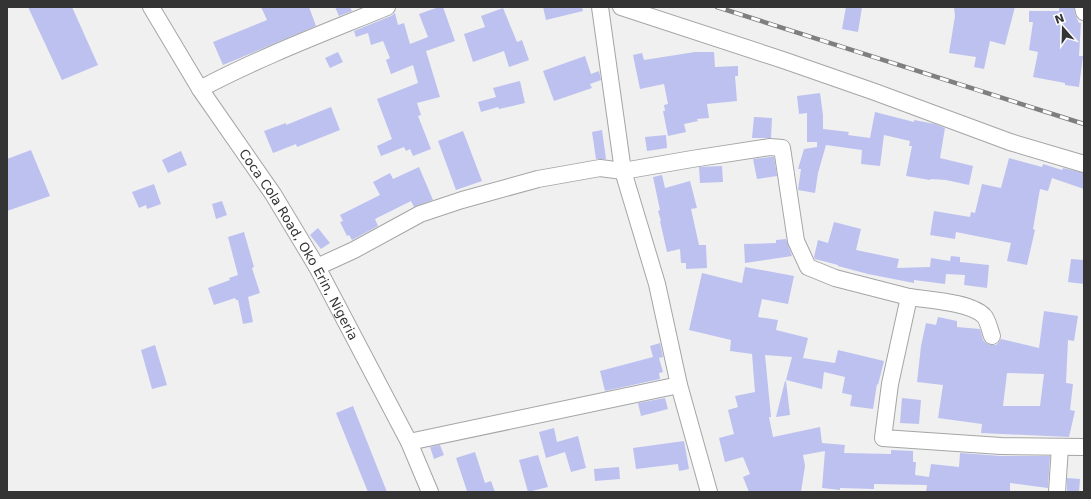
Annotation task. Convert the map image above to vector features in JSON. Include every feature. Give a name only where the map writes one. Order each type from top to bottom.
[{"type":"street","name":"Coca Cola Road, Oko Erin, Nigeria","points":[[151,7],[200,89],[273,194],[317,267],[409,442],[430,492]]},
{"type":"street","points":[[200,89],[261,59],[387,7]]},
{"type":"street","points":[[600,7],[623,171],[657,284],[679,385],[709,492]]},
{"type":"street","points":[[621,7],[783,60],[1010,142],[1084,164]]},
{"type":"street","points":[[1083,7],[1084,12]]},
{"type":"street","points":[[317,267],[354,250],[420,214],[462,200],[538,179],[600,168],[623,171],[762,149],[782,148],[796,241],[808,267],[835,278],[909,297],[961,305],[974,309],[985,316],[992,336]]},
{"type":"street","points":[[909,297],[890,384],[883,438],[1002,446],[1084,447]]},
{"type":"street","points":[[409,442],[679,385]]},
{"type":"street","points":[[1057,492],[1060,447]]},
{"type":"building","points":[[28,7],[72,7],[98,65],[62,80]]},
{"type":"building","points":[[261,7],[309,7],[316,26],[223,65],[213,42],[267,20]]},
{"type":"building","points":[[335,7],[350,7],[352,11],[339,16]]},
{"type":"building","points":[[443,7],[455,41],[426,51],[440,97],[417,103],[421,115],[418,116],[431,149],[413,156],[410,149],[406,151],[404,147],[381,156],[377,146],[392,139],[377,99],[418,83],[413,65],[391,74],[386,60],[390,58],[383,41],[371,45],[368,33],[356,37],[354,31],[395,13],[398,25],[404,23],[410,44],[428,37],[419,14]]},
{"type":"building","points":[[543,7],[582,7],[583,11],[546,20]]},
{"type":"building","points":[[846,7],[862,7],[858,32],[842,29]]},
{"type":"building","points":[[954,7],[1015,7],[1005,45],[990,41],[984,69],[974,67],[976,57],[949,53],[955,16]]},
{"type":"building","points":[[1059,7],[1074,7],[1075,14],[1079,23],[1081,23],[1079,56],[1083,56],[1079,87],[1033,77],[1038,52],[1029,50],[1033,22],[1029,22],[1029,11],[1059,11]]},
{"type":"building","points":[[503,8],[517,42],[522,40],[529,60],[509,67],[504,51],[473,62],[464,34],[485,27],[481,16]]},
{"type":"building","points":[[338,52],[343,62],[330,68],[325,58]]},
{"type":"building","points":[[695,52],[714,52],[715,67],[738,66],[738,76],[735,76],[737,101],[707,104],[709,118],[697,119],[698,121],[684,124],[686,132],[668,136],[663,111],[665,111],[664,105],[668,104],[664,84],[640,89],[633,55],[642,53],[644,60]]},
{"type":"building","points":[[585,56],[591,74],[599,71],[601,80],[590,84],[592,88],[554,101],[543,71]]},
{"type":"building","points":[[520,81],[525,103],[499,109],[498,107],[481,112],[478,102],[496,97],[493,88]]},
{"type":"building","points":[[820,93],[823,129],[849,132],[848,135],[870,138],[875,112],[914,122],[914,120],[935,124],[945,128],[940,158],[973,166],[969,185],[946,180],[930,180],[906,176],[912,146],[909,146],[910,141],[884,135],[880,166],[861,164],[862,150],[826,145],[818,173],[815,193],[798,190],[801,169],[798,169],[804,149],[817,147],[817,142],[807,142],[807,113],[799,114],[797,96]]},
{"type":"building","points":[[331,107],[340,130],[297,147],[296,144],[273,153],[264,131],[286,123],[286,125]]},
{"type":"building","points":[[754,117],[772,118],[771,138],[752,138]]},
{"type":"building","points":[[602,130],[606,159],[596,159],[592,132]]},
{"type":"building","points":[[463,131],[482,181],[456,190],[438,141]]},
{"type":"building","points":[[666,135],[667,148],[647,151],[645,137]]},
{"type":"building","points":[[31,150],[50,196],[7,211],[7,159]]},
{"type":"building","points":[[181,151],[187,165],[168,173],[162,160]]},
{"type":"building","points":[[774,157],[777,176],[757,179],[753,159]]},
{"type":"building","points":[[1009,158],[1042,167],[1043,164],[1062,170],[1063,168],[1084,173],[1084,189],[1052,178],[1048,191],[1040,189],[1033,229],[1035,230],[1027,265],[1007,261],[1011,243],[956,232],[955,239],[930,235],[934,211],[970,217],[971,212],[975,213],[982,184],[1001,188]]},
{"type":"building","points":[[722,166],[723,182],[700,183],[699,167]]},
{"type":"building","points":[[419,167],[433,200],[414,207],[411,201],[375,219],[378,226],[352,240],[349,235],[347,236],[340,222],[343,221],[340,215],[380,195],[373,182],[390,173],[393,179]]},
{"type":"building","points":[[662,175],[665,188],[690,181],[697,208],[691,209],[699,245],[706,245],[707,268],[686,269],[686,263],[681,263],[680,249],[667,252],[658,211],[660,210],[653,177]]},
{"type":"building","points":[[154,184],[161,204],[147,209],[146,205],[139,208],[132,192]]},
{"type":"building","points":[[222,201],[227,215],[216,219],[212,204]]},
{"type":"building","points":[[834,222],[861,229],[856,250],[899,259],[897,268],[930,267],[931,258],[950,261],[951,256],[960,257],[960,262],[989,265],[987,288],[964,285],[965,275],[946,274],[945,284],[914,280],[914,283],[868,274],[815,259],[814,257],[818,240],[828,243]]},
{"type":"building","points":[[318,228],[330,243],[321,249],[310,235]]},
{"type":"building","points":[[244,232],[254,267],[252,268],[260,293],[248,297],[253,322],[243,324],[238,300],[235,298],[214,305],[208,288],[230,280],[229,278],[238,275],[228,237]]},
{"type":"building","points":[[786,239],[792,256],[745,263],[744,244],[776,243],[776,240]]},
{"type":"building","points":[[1071,259],[1084,260],[1084,284],[1068,282]]},
{"type":"building","points":[[745,267],[794,276],[788,304],[762,299],[758,317],[778,320],[776,330],[808,338],[803,358],[835,363],[838,350],[884,361],[878,385],[877,384],[873,409],[850,406],[852,395],[842,393],[845,377],[824,372],[822,389],[786,380],[792,357],[765,355],[771,417],[769,417],[773,437],[820,427],[822,443],[845,445],[844,453],[891,454],[891,450],[913,451],[913,462],[916,462],[915,475],[929,477],[931,464],[959,467],[960,453],[1001,456],[1050,456],[1048,488],[1010,483],[1010,492],[926,492],[927,485],[874,484],[874,489],[840,488],[840,490],[822,488],[825,451],[803,455],[805,466],[801,492],[749,492],[743,477],[750,474],[743,457],[725,462],[719,438],[734,434],[728,410],[738,407],[735,396],[755,392],[752,354],[730,351],[731,340],[689,330],[702,273],[742,283]]},
{"type":"building","points":[[1044,311],[1078,316],[1074,341],[1068,340],[1066,383],[1073,384],[1070,410],[1075,411],[1069,437],[981,433],[982,424],[938,418],[943,385],[917,382],[921,346],[926,323],[936,325],[938,317],[957,321],[957,327],[980,329],[983,340],[990,345],[996,345],[1001,339],[1039,348]],"holes":[[[1007,373],[1044,374],[1040,406],[1003,406]]]},
{"type":"building","points":[[660,343],[663,357],[659,358],[663,372],[659,373],[660,379],[605,391],[600,371],[653,357],[650,346]]},
{"type":"building","points":[[155,345],[167,385],[152,389],[141,350]]},
{"type":"building","points":[[785,381],[790,415],[776,417]]},
{"type":"building","points":[[665,398],[668,409],[641,416],[638,403]]},
{"type":"building","points":[[902,398],[921,400],[919,424],[900,423]]},
{"type":"building","points":[[353,406],[387,492],[368,492],[336,413]]},
{"type":"building","points":[[554,428],[557,442],[578,436],[586,468],[571,472],[565,452],[546,458],[539,432]]},
{"type":"building","points":[[684,441],[689,469],[679,471],[678,464],[636,469],[633,448]]},
{"type":"building","points":[[440,445],[444,455],[434,459],[430,447]]},
{"type":"building","points":[[475,452],[485,483],[491,481],[495,492],[465,492],[467,491],[456,458]]},
{"type":"building","points":[[538,455],[548,487],[528,492],[519,460]]},
{"type":"building","points":[[619,467],[620,479],[595,481],[594,469]]},
{"type":"building","points":[[1067,478],[1080,479],[1079,492],[1067,491]]},
{"type":"railway","points":[[717,7],[1084,124]]}]
